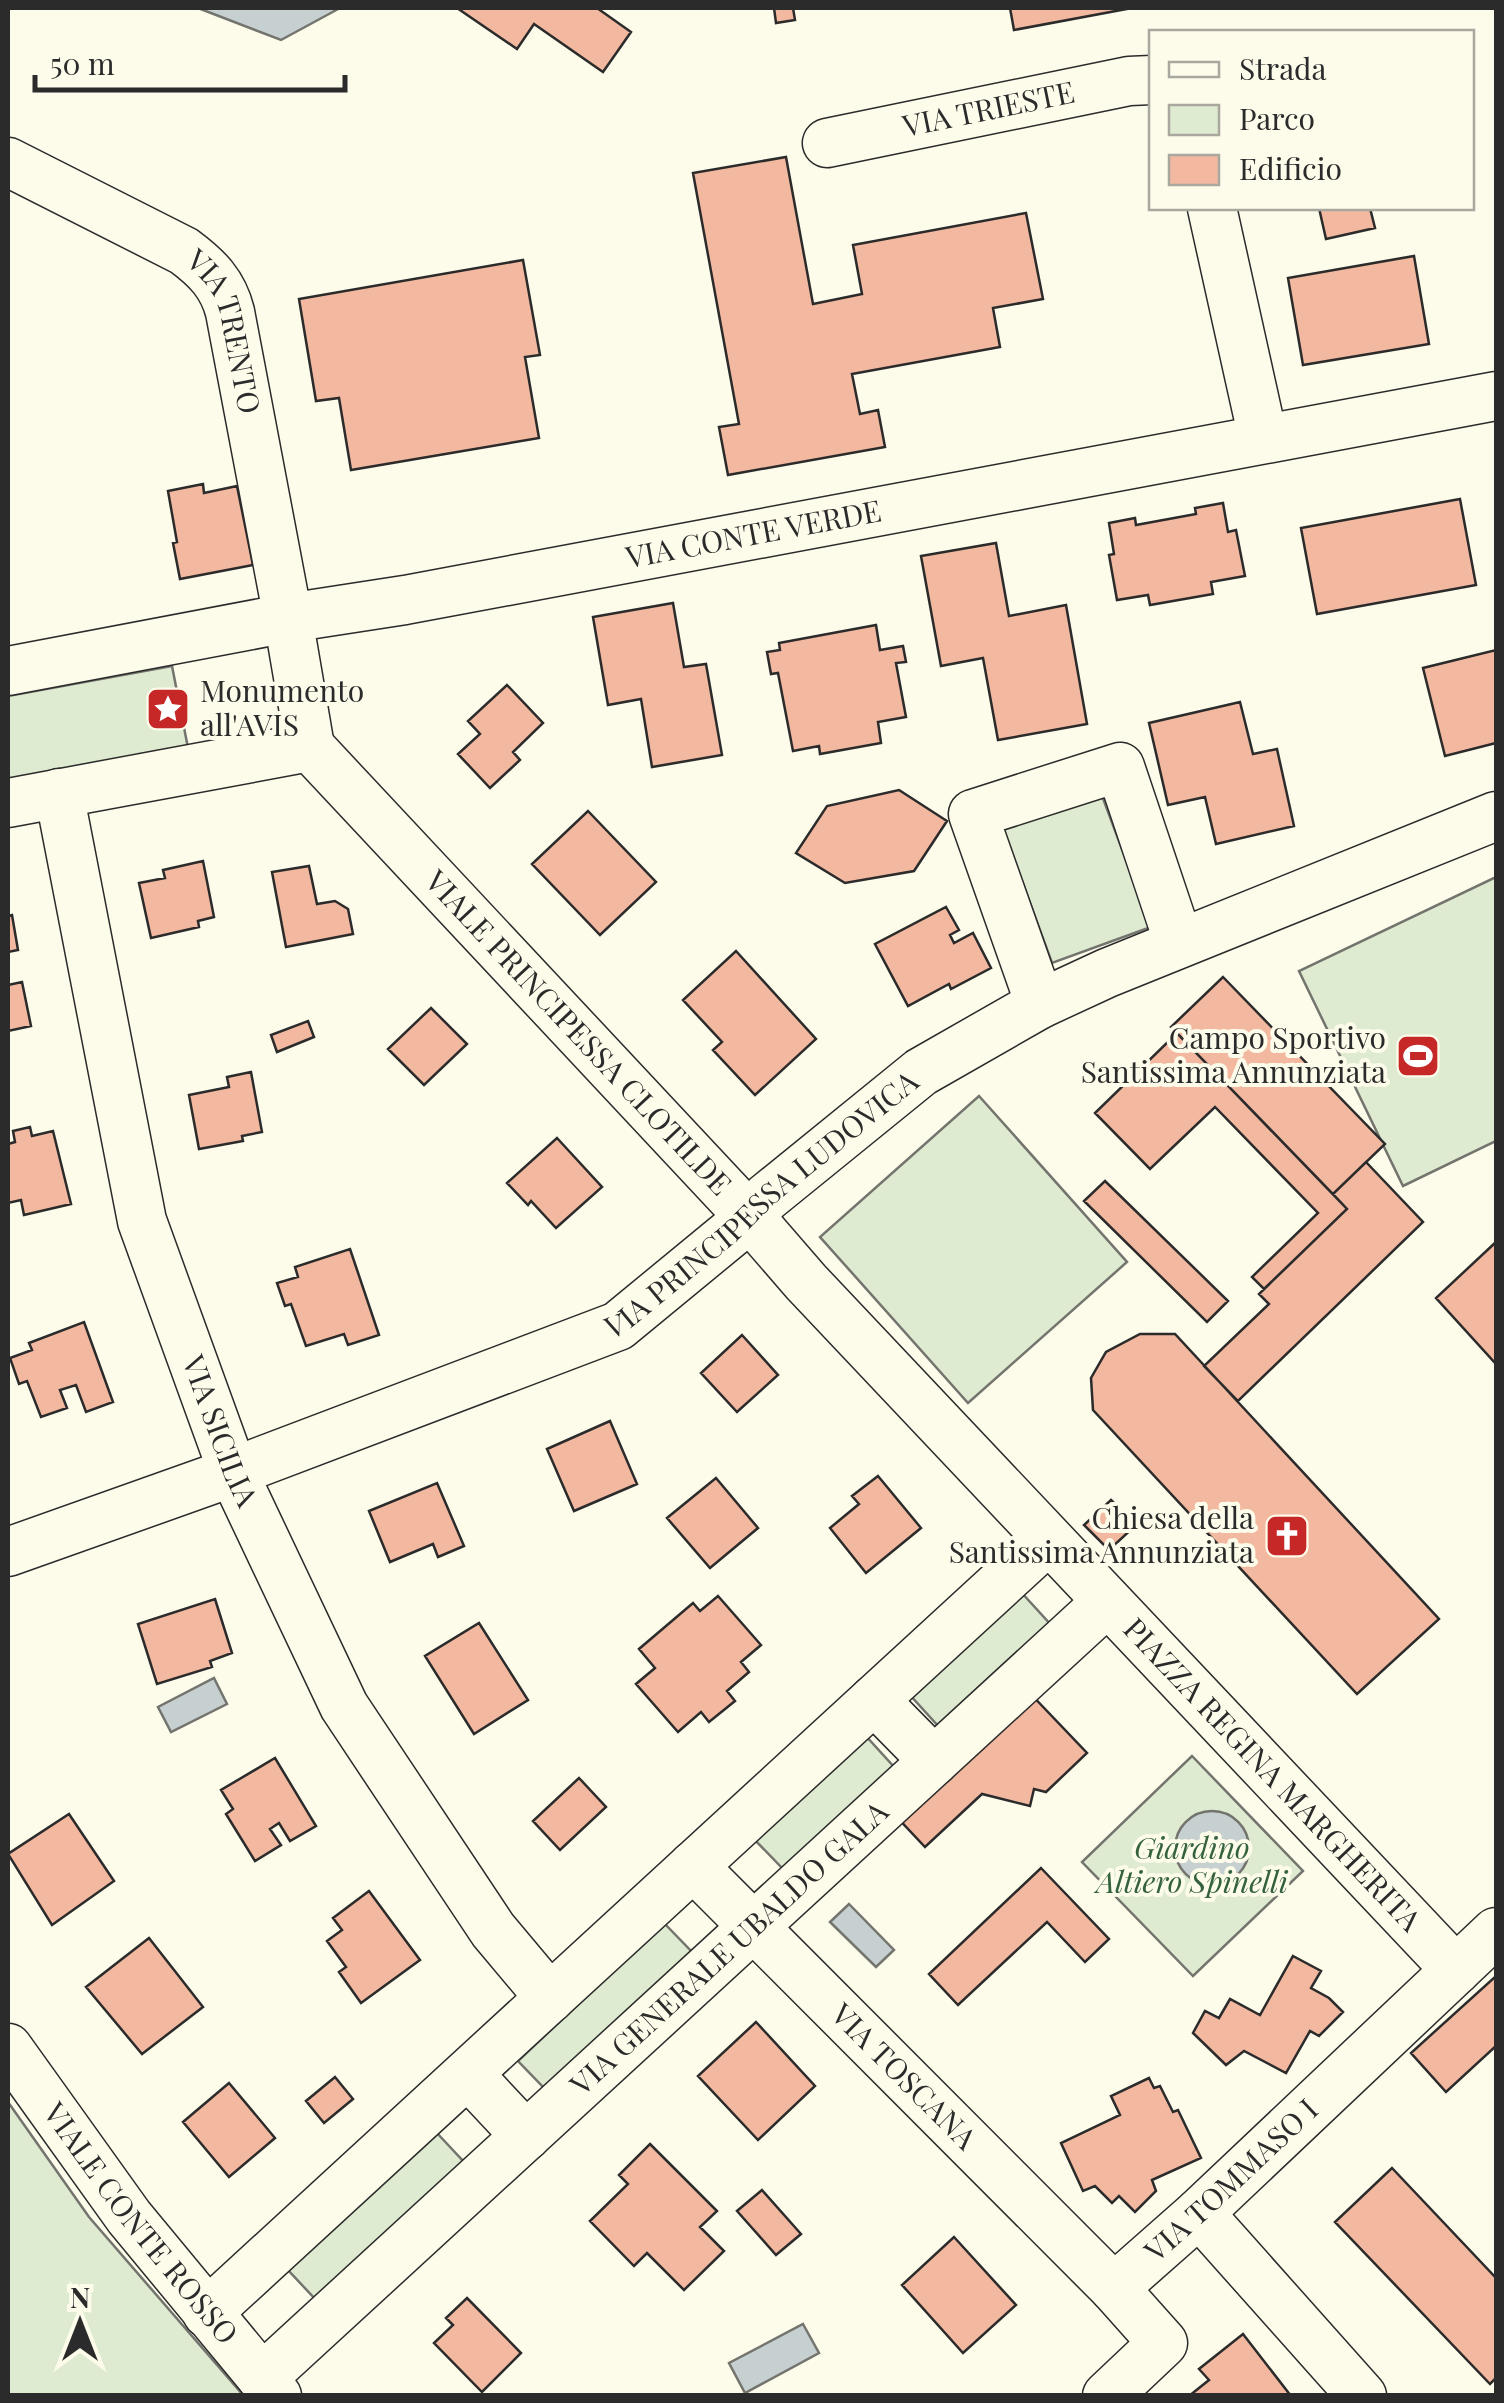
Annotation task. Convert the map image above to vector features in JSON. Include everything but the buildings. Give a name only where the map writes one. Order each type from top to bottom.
[{"type":"street","name":"VIA TRIESTE","points":[[827,143],[1149,80]]},
{"type":"street","name":"VIA TRENTO","points":[[8,162],[184,252],[206,268],[220,285],[230,312],[310,747]]},
{"type":"street","points":[[1212,210],[1263,438]]},
{"type":"street","name":"VIA CONTE VERDE","points":[[8,671],[1496,396]]},
{"type":"street","points":[[8,803],[310,747]]},
{"type":"street","name":"VIALE PRINCIPESSA CLOTILDE","points":[[310,747],[1048,1540]]},
{"type":"street","points":[[1040,1004],[972,814],[1120,767],[1179,943]]},
{"type":"street","name":"VIA SICILIA","points":[[59,794],[142,1221],[234,1472],[344,1706],[494,1930],[550,1998]]},
{"type":"street","name":"VIA PRINCIPESSA LUDOVICA","points":[[8,1552],[234,1472],[618,1326],[921,1072],[1040,1004],[1179,943],[1496,816]]},
{"type":"street","points":[[208,2313],[1048,1540]]},
{"type":"street","name":"PIAZZA REGINA MARGHERITA","points":[[1048,1540],[1456,1970]]},
{"type":"street","name":"VIA GENERALE UBALDO GALA","points":[[270,2387],[526,2136],[1107,1602]]},
{"type":"street","points":[[874,1700],[934,1761]]},
{"type":"street","name":"VIA TOSCANA","points":[[694,1866],[1114,2288]]},
{"type":"street","points":[[1456,1970],[1496,1932]]},
{"type":"street","name":"VIA TOMMASO I","points":[[1114,2288],[1456,1970]]},
{"type":"street","name":"VIALE CONTE ROSSO","points":[[8,2048],[129,2217],[270,2387]]},
{"type":"street","points":[[468,2074],[526,2136]]},
{"type":"street","points":[[1199,2213],[1362,2396]]},
{"type":"street","points":[[1107,2396],[1163,2343],[1114,2288]]},
{"type":"green space","points":[[172,666],[188,748],[8,781],[8,696]]},
{"type":"green space","points":[[1101,793],[1151,927],[1052,963],[1003,829]]},
{"type":"green space","name":"Campo Sportivo Santissima Annunziata","points":[[1496,877],[1496,1141],[1403,1186],[1299,971]]},
{"type":"green space","points":[[979,1096],[1127,1262],[968,1403],[820,1237]]},
{"type":"green space","points":[[1021,1592],[1051,1625],[940,1728],[910,1695]]},
{"type":"green space","points":[[865,1735],[895,1768],[785,1871],[753,1838]]},
{"type":"green space","name":"Giardino Altiero Spinelli","points":[[1192,1756],[1303,1871],[1193,1976],[1082,1862]]},
{"type":"green space","points":[[664,1923],[692,1952],[546,2090],[518,2061]]},
{"type":"green space","points":[[8,2102],[89,2217],[243,2395],[8,2395]]},
{"type":"green space","points":[[436,2132],[464,2162],[317,2301],[288,2270]]},
{"type":"shaded area","points":[[198,8],[340,8],[281,40]]},
{"type":"shaded area","points":[[214,1678],[227,1704],[171,1732],[158,1707]]},
{"type":"shaded area","points":[[1212,1811],[1238,1822],[1249,1848],[1238,1874],[1212,1885],[1186,1874],[1175,1848],[1186,1822]]},
{"type":"shaded area","points":[[849,1904],[894,1950],[876,1967],[830,1922]]},
{"type":"shaded area","points":[[803,2324],[819,2353],[745,2393],[729,2363]]},
{"type":"place","name":"Monumento all'AVIS","points":[[168,709]]},
{"type":"place","name":"Campo Sportivo Santissima Annunziata","points":[[1418,1056]]},
{"type":"place","name":"Chiesa della Santissima Annunziata","points":[[1287,1536]]}]
